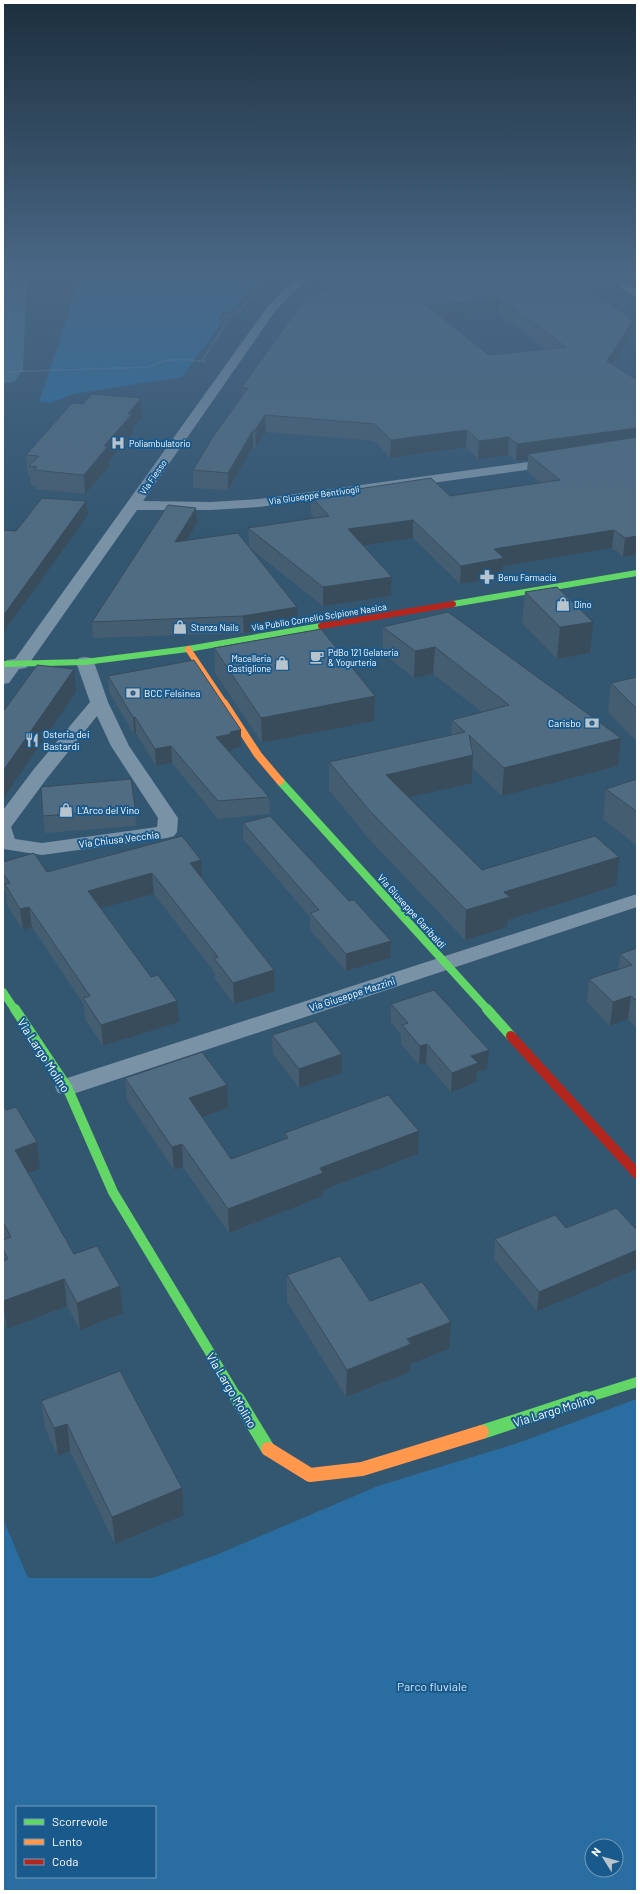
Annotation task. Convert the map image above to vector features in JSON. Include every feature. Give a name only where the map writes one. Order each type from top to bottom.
[{"type":"street","name":"Via Fiesso","points":[[12,664],[133,505],[233,363]]},
{"type":"street","name":"Via Giuseppe Bentivogli","points":[[133,505],[211,506],[259,503],[572,460]]},
{"type":"street","name":"Via Publio Cornelio Scipione Nasica","points":[[12,664],[85,662],[188,649],[637,573]]},
{"type":"street","name":"Via Giuseppe Garibaldi","points":[[188,649],[258,755],[637,1174]]},
{"type":"street","name":"Via Chiusa Vecchia","points":[[3,831],[6,844],[42,849],[167,832],[168,818],[120,746],[99,702],[85,662]]},
{"type":"street","points":[[3,679],[12,664]]},
{"type":"street","points":[[3,824],[41,773],[99,702]]},
{"type":"street","name":"Via Giuseppe Mazzini","points":[[67,1087],[637,900]]},
{"type":"street","name":"Via Largo Molino","points":[[3,992],[67,1087],[113,1192],[267,1448],[310,1475],[362,1469],[637,1382]]},
{"type":"path","points":[[3,372],[149,368],[157,363]]},
{"type":"green space","points":[[52,363],[192,363],[182,377],[74,394],[51,403],[39,402]]},
{"type":"green space","name":"Parco fluviale","points":[[637,1399],[637,1891],[3,1891],[3,1519],[28,1578],[153,1578],[216,1555],[378,1486],[515,1444]]},
{"type":"building","points":[[259,363],[611,363],[637,380],[637,428],[517,444],[509,437],[479,441],[467,430],[391,440],[375,424],[265,415],[255,430],[253,430],[228,473],[193,470],[214,435],[248,388],[241,388]]},
{"type":"building","points":[[92,394],[141,398],[128,414],[132,414],[104,446],[108,446],[84,475],[34,470],[37,467],[29,466],[39,456],[26,455],[72,403],[83,404]]},
{"type":"building","points":[[637,437],[637,536],[625,538],[614,530],[494,549],[504,558],[461,566],[413,520],[348,529],[392,577],[323,587],[248,528],[329,516],[311,496],[431,478],[450,496],[560,480],[528,454]]},
{"type":"building","points":[[42,498],[86,501],[3,616],[3,530],[16,531]]},
{"type":"building","points":[[168,505],[196,508],[175,542],[238,533],[297,607],[243,616],[92,622]]},
{"type":"building","points":[[557,587],[593,622],[560,627],[525,592]]},
{"type":"building","points":[[448,612],[621,738],[504,768],[469,735],[473,755],[386,775],[482,870],[595,836],[619,857],[504,892],[510,897],[466,910],[369,810],[329,762],[465,732],[452,720],[509,705],[435,647],[415,651],[383,627]]},
{"type":"building","points":[[321,629],[375,696],[261,718],[214,648]]},
{"type":"building","points":[[194,660],[241,730],[216,737],[269,797],[218,801],[171,746],[155,749],[108,676]]},
{"type":"building","points":[[37,665],[74,669],[3,771],[3,712]]},
{"type":"building","points":[[637,677],[637,709],[611,683]]},
{"type":"building","points":[[131,779],[135,808],[43,816],[41,787]]},
{"type":"building","points":[[637,779],[637,812],[606,789]]},
{"type":"building","points":[[270,816],[349,901],[354,900],[391,941],[346,954],[310,913],[319,910],[243,823]]},
{"type":"building","points":[[182,836],[201,860],[190,863],[274,970],[233,983],[214,958],[218,957],[152,873],[88,891],[151,977],[158,975],[177,1001],[101,1025],[83,998],[90,996],[29,907],[20,909],[5,884],[10,883],[3,873],[3,862],[34,853],[47,872]]},
{"type":"building","points":[[637,948],[637,1001],[631,996],[613,1002],[589,979],[632,965],[620,954]]},
{"type":"building","points":[[434,990],[489,1050],[471,1056],[478,1063],[452,1073],[427,1044],[420,1046],[402,1025],[408,1023],[391,1004]]},
{"type":"building","points":[[316,1021],[342,1054],[299,1069],[272,1035]]},
{"type":"building","points":[[202,1052],[227,1085],[189,1098],[231,1159],[288,1138],[285,1133],[388,1095],[419,1131],[320,1168],[323,1173],[228,1209],[182,1144],[172,1147],[125,1078]]},
{"type":"building","points":[[3,1105],[6,1110],[16,1107],[37,1142],[15,1150],[74,1254],[97,1246],[120,1286],[77,1303],[64,1279],[3,1301],[3,1261],[8,1259],[3,1249],[3,1240],[11,1237],[3,1222]]},
{"type":"building","points":[[616,1208],[637,1230],[637,1250],[539,1292],[495,1239],[555,1215],[566,1228]]},
{"type":"building","points":[[340,1256],[370,1301],[422,1282],[451,1322],[407,1339],[411,1344],[347,1370],[287,1275]]},
{"type":"building","points":[[120,1371],[182,1488],[112,1517],[67,1424],[54,1428],[41,1401]]},
{"type":"waterway","points":[[3,374],[6,370],[6,363]]},
{"type":"traffic: fast","points":[[453,604],[637,573]]},
{"type":"traffic: fast","points":[[3,664],[85,662],[188,649],[321,626]]},
{"type":"traffic: fast","points":[[280,781],[511,1036]]},
{"type":"traffic: fast","points":[[3,992],[67,1087],[113,1192],[268,1449]]},
{"type":"traffic: fast","points":[[482,1432],[637,1382]]},
{"type":"traffic: slow","points":[[188,649],[258,755],[280,781]]},
{"type":"traffic: slow","points":[[268,1449],[310,1475],[362,1469],[482,1432]]},
{"type":"traffic: jam","points":[[321,626],[453,604]]},
{"type":"traffic: jam","points":[[511,1036],[637,1174]]},
{"type":"place","name":"Poliambulatorio","points":[[118,443]]},
{"type":"place","name":"Benu Farmacia","points":[[487,577]]},
{"type":"place","name":"Dino","points":[[563,604]]},
{"type":"place","name":"Stanza Nails","points":[[180,627]]},
{"type":"place","name":"PdBo 121 Gelateria & Yogurteria","points":[[317,657]]},
{"type":"place","name":"Macelleria Castiglione","points":[[282,663]]},
{"type":"place","name":"BCC Felsinea","points":[[133,693]]},
{"type":"place","name":"Carisbo","points":[[592,723]]},
{"type":"place","name":"Osteria dei Bastardi","points":[[32,740]]},
{"type":"place","name":"L'Arco del Vino","points":[[66,810]]}]
